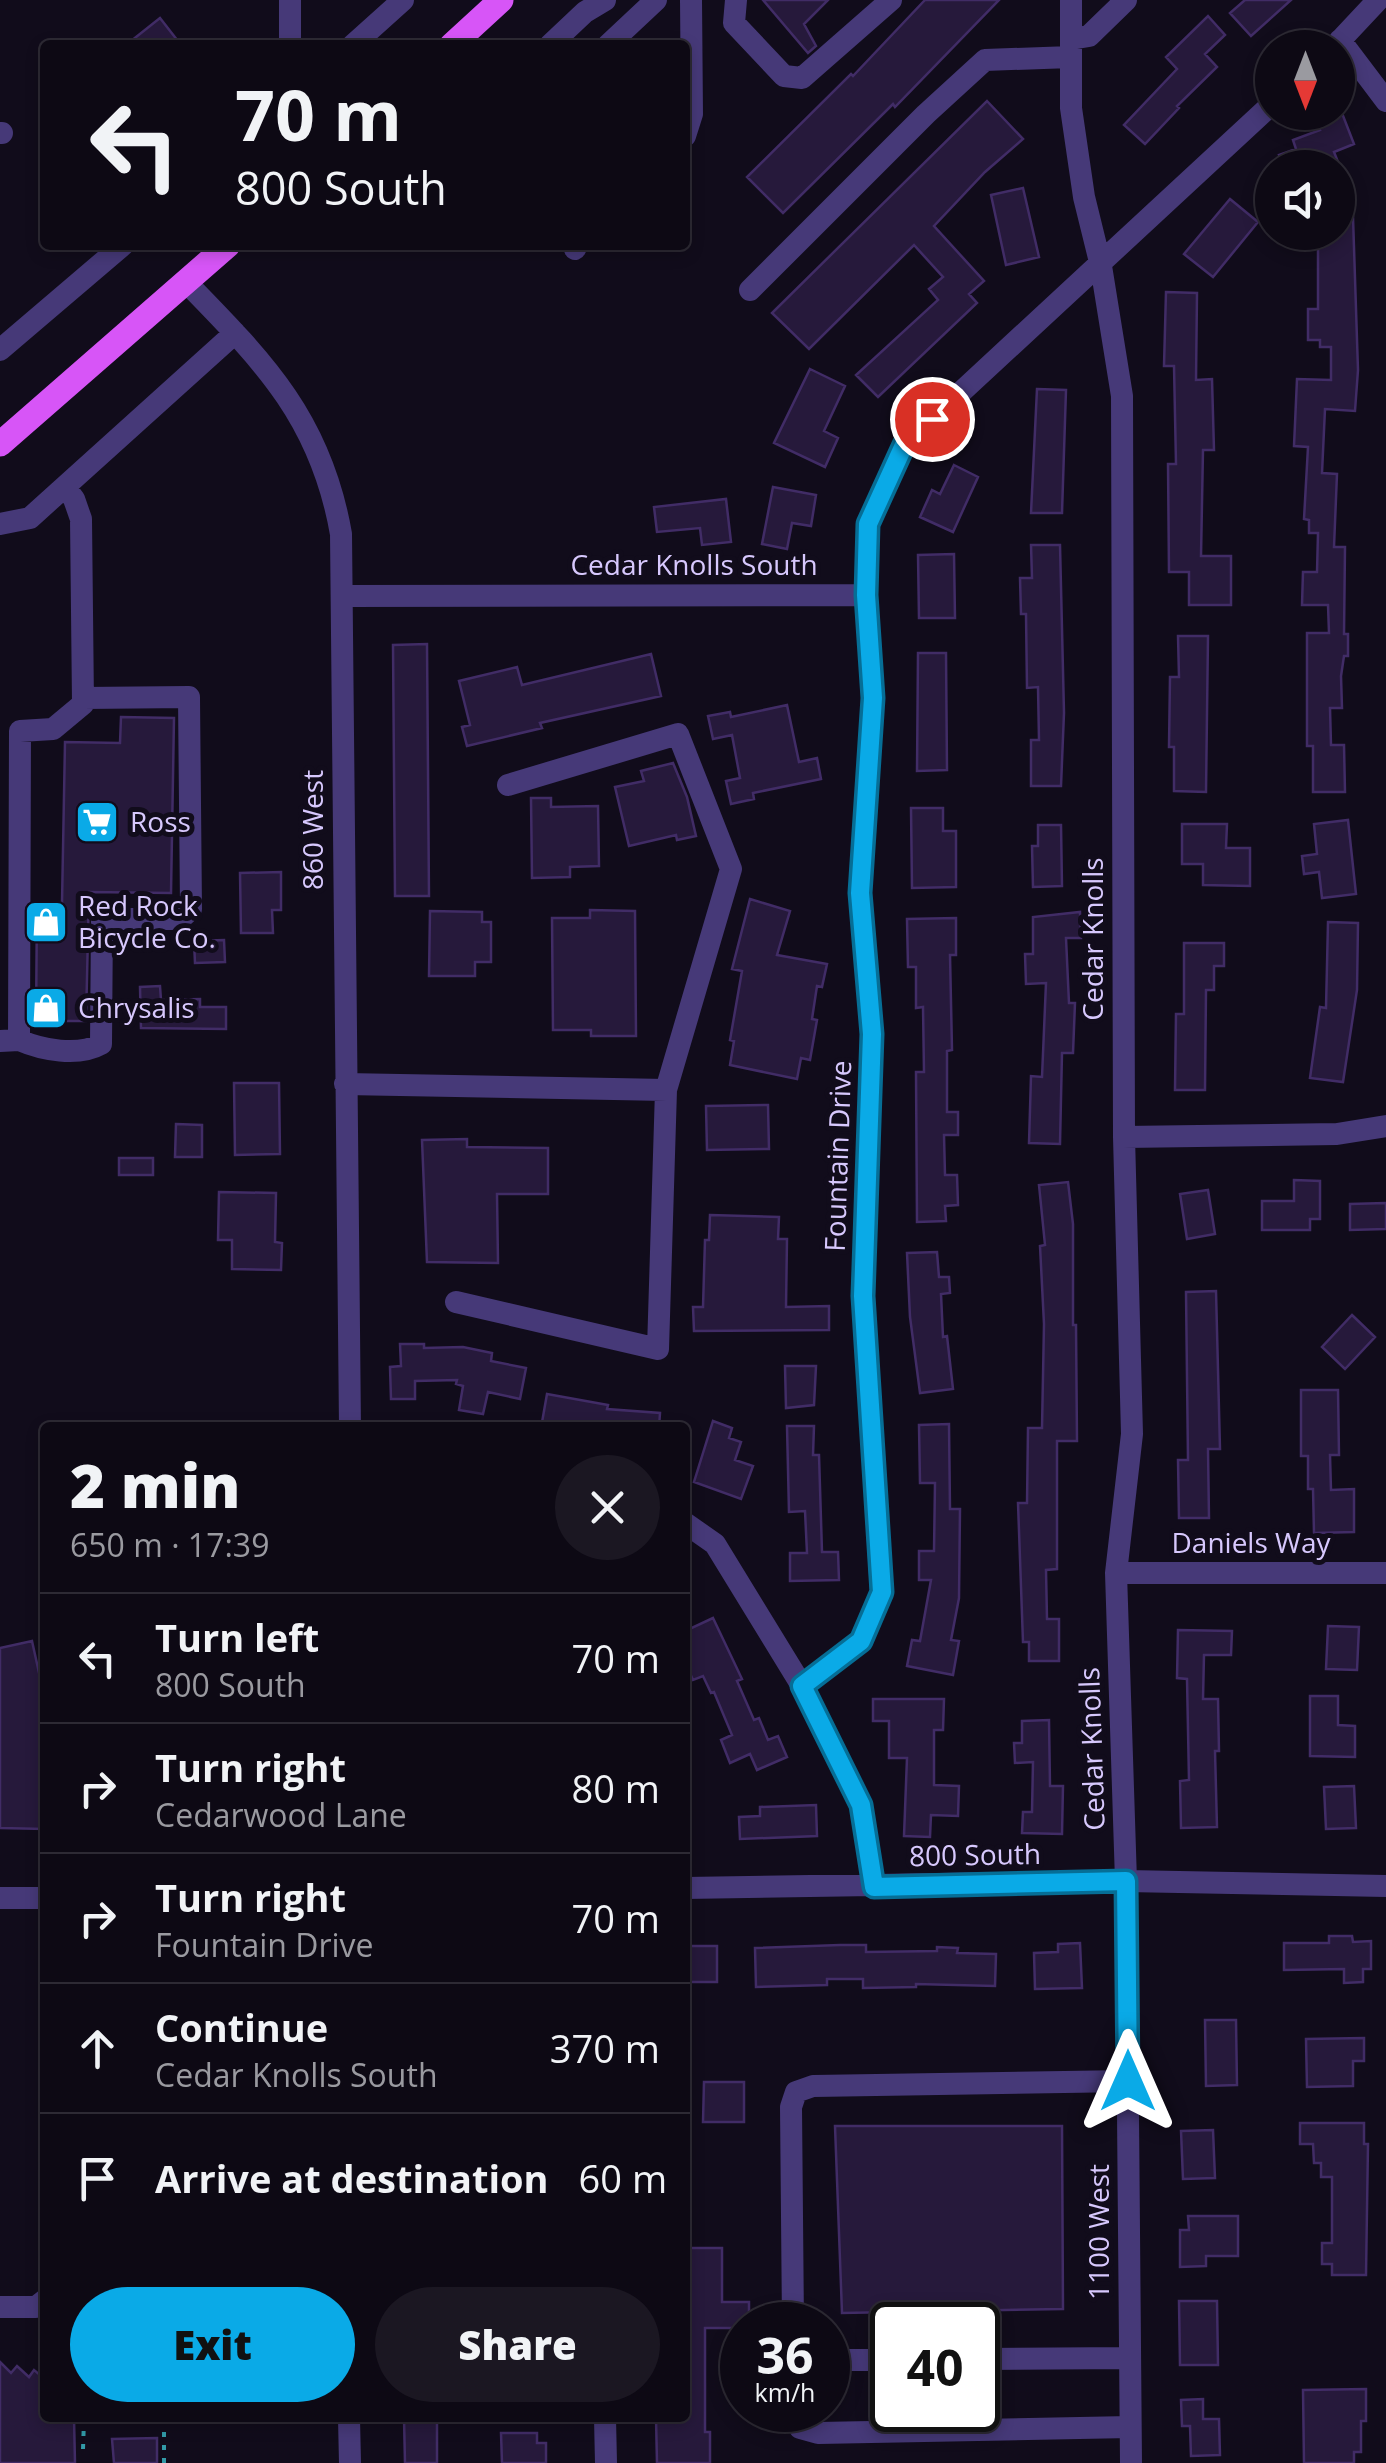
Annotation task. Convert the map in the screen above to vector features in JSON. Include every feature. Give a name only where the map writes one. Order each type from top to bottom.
[{"type":"main road","points":[[457,40],[501,0]]},
{"type":"main road","points":[[0,444],[222,250]]},
{"type":"street","points":[[290,0],[290,40]]},
{"type":"street","points":[[555,40],[584,12],[605,0]]},
{"type":"street","points":[[613,40],[656,0]]},
{"type":"street","points":[[689,40],[691,0]]},
{"type":"street","points":[[736,0],[734,23],[784,76],[793,79],[802,78],[891,0]]},
{"type":"street","name":"Cedar Knolls","points":[[1071,0],[1073,126],[1122,396],[1124,1138],[1132,1434],[1116,1573],[1126,1881]]},
{"type":"street","points":[[750,290],[985,60],[1071,48],[1126,0]]},
{"type":"street","points":[[1349,30],[1378,0]]},
{"type":"street","points":[[358,40],[393,3]]},
{"type":"street","points":[[1355,66],[1386,101]]},
{"type":"street","points":[[690,85],[690,120]]},
{"type":"street","points":[[866,595],[868,524],[904,445],[1255,120]]},
{"type":"street","points":[[0,350],[116,250]]},
{"type":"street","name":"860 West","points":[[186,282],[278,382],[303,422],[328,476],[340,534],[350,1422]]},
{"type":"street","points":[[0,524],[30,518],[235,333]]},
{"type":"street","points":[[64,487],[74,499],[81,519],[83,704],[67,721],[52,729],[10,731],[10,1040],[41,1049],[92,1049],[101,1044],[102,919],[180,919],[191,910],[188,697],[83,698]]},
{"type":"street","name":"Cedar Knolls South","points":[[342,596],[866,595]]},
{"type":"street","name":"Fountain Drive","points":[[802,1686],[861,1641],[882,1592],[863,1296],[872,1034],[860,893],[873,698],[866,595]]},
{"type":"street","points":[[456,1302],[658,1349],[666,1090],[731,869],[678,734],[508,785]]},
{"type":"street","points":[[345,1084],[666,1090]]},
{"type":"street","points":[[1124,1138],[1337,1134],[1386,1126]]},
{"type":"street","points":[[690,1527],[715,1544],[802,1686],[861,1805],[874,1887]]},
{"type":"street","name":"Daniels Way","points":[[1116,1573],[1386,1573]]},
{"type":"street","name":"800 South","points":[[690,1888],[1126,1881],[1386,1886]]},
{"type":"street","name":"1100 West","points":[[1126,1881],[1130,2463]]},
{"type":"street","points":[[0,1898],[40,1898]]},
{"type":"street","points":[[793,2302],[791,2107],[796,2092],[812,2086],[1128,2081]]},
{"type":"street","points":[[0,2307],[40,2304]]},
{"type":"street","points":[[1000,2360],[1130,2358]]},
{"type":"street","points":[[349,2422],[350,2463]]},
{"type":"street","points":[[606,2422],[606,2463]]},
{"type":"street","points":[[814,2432],[1130,2426]]},
{"type":"path","points":[[84,2422],[84,2450]]},
{"type":"path","points":[[164,2422],[164,2463]]},
{"type":"building","points":[[763,0],[828,0],[804,24],[816,46],[808,53]]},
{"type":"building","points":[[925,0],[999,0],[895,107],[893,104],[783,213],[747,177],[853,76]]},
{"type":"building","points":[[1245,0],[1291,0],[1251,36],[1230,13]]},
{"type":"building","points":[[1208,16],[1225,35],[1205,54],[1217,67],[1145,144],[1124,125],[1177,69],[1166,57]]},
{"type":"building","points":[[160,18],[177,40],[132,40]]},
{"type":"building","points":[[987,101],[1023,139],[934,226],[984,281],[969,294],[977,303],[878,397],[856,375],[938,300],[929,289],[943,277],[914,245],[809,349],[772,313]]},
{"type":"building","points":[[1320,130],[1349,130],[1354,144],[1339,150],[1293,150],[1293,140]]},
{"type":"building","points":[[1023,188],[1039,257],[1006,265],[991,195]]},
{"type":"building","points":[[1230,199],[1255,220],[1255,226],[1213,277],[1184,254]]},
{"type":"building","points":[[1318,250],[1354,250],[1358,370],[1355,411],[1325,409],[1322,473],[1337,474],[1334,547],[1345,547],[1344,634],[1348,634],[1348,656],[1344,656],[1341,676],[1342,708],[1330,708],[1331,745],[1344,745],[1345,792],[1313,792],[1313,746],[1307,746],[1307,633],[1329,633],[1328,605],[1302,605],[1303,572],[1317,572],[1318,533],[1309,533],[1309,520],[1304,519],[1308,447],[1294,446],[1297,379],[1331,380],[1331,347],[1320,347],[1320,340],[1308,340],[1308,309],[1318,309]]},
{"type":"building","points":[[1166,292],[1197,293],[1196,380],[1212,379],[1214,450],[1203,450],[1201,556],[1231,556],[1231,605],[1189,605],[1189,572],[1169,572],[1168,464],[1176,464],[1174,366],[1164,366]]},
{"type":"building","points":[[810,369],[845,386],[824,431],[838,438],[825,467],[774,443]]},
{"type":"building","points":[[1037,389],[1066,390],[1062,513],[1031,513]]},
{"type":"building","points":[[954,465],[978,477],[953,532],[920,517],[932,490],[940,494]]},
{"type":"building","points":[[773,487],[816,495],[811,526],[792,523],[787,549],[762,544]]},
{"type":"building","points":[[726,499],[731,542],[702,545],[700,528],[657,532],[654,507]]},
{"type":"building","points":[[1031,545],[1060,545],[1064,713],[1061,786],[1031,786],[1031,740],[1039,740],[1038,687],[1027,688],[1026,614],[1021,614],[1020,578],[1032,578]]},
{"type":"building","points":[[954,554],[955,618],[919,618],[918,555]]},
{"type":"building","points":[[1178,636],[1208,636],[1206,792],[1174,791],[1174,747],[1169,747],[1170,677],[1179,677]]},
{"type":"building","points":[[427,644],[429,896],[395,896],[393,645]]},
{"type":"building","points":[[918,653],[946,653],[947,770],[917,771]]},
{"type":"building","points":[[651,654],[661,696],[540,723],[542,728],[467,746],[462,727],[470,725],[459,681],[517,667],[522,685]]},
{"type":"building","points":[[787,705],[799,762],[817,758],[821,779],[753,793],[754,799],[731,804],[726,781],[740,778],[732,735],[713,739],[708,716],[730,712],[731,717]]},
{"type":"building","points":[[121,717],[174,718],[171,893],[89,892],[86,1021],[36,1021],[37,903],[62,903],[65,742],[120,743]]},
{"type":"building","points":[[673,763],[687,797],[696,836],[677,840],[676,835],[629,846],[615,787],[644,781],[641,771]]},
{"type":"building","points":[[531,798],[551,798],[551,807],[598,806],[599,866],[570,867],[570,877],[532,878]]},
{"type":"building","points":[[911,808],[943,808],[943,831],[956,831],[956,887],[912,888]]},
{"type":"building","points":[[1348,820],[1356,894],[1322,898],[1319,872],[1304,874],[1302,856],[1317,854],[1314,824]]},
{"type":"building","points":[[1182,824],[1227,824],[1226,848],[1250,848],[1250,886],[1203,885],[1203,864],[1182,864]]},
{"type":"building","points":[[1038,825],[1061,825],[1062,886],[1033,887],[1032,846],[1038,846]]},
{"type":"building","points":[[281,872],[281,910],[272,910],[273,933],[241,933],[240,873]]},
{"type":"building","points":[[750,899],[790,911],[777,955],[827,964],[822,987],[817,986],[812,1019],[817,1020],[810,1060],[801,1058],[797,1079],[730,1065],[734,1041],[730,1040],[742,971],[732,969]]},
{"type":"building","points":[[590,910],[635,911],[636,1036],[591,1036],[591,1030],[553,1030],[552,918],[590,918]]},
{"type":"building","points":[[430,911],[482,912],[482,922],[491,922],[491,962],[475,962],[475,976],[429,976]]},
{"type":"building","points":[[1080,912],[1081,938],[1066,938],[1069,1003],[1075,1003],[1073,1053],[1062,1053],[1060,1144],[1029,1143],[1031,1076],[1042,1077],[1046,983],[1026,984],[1025,954],[1033,954],[1033,917]]},
{"type":"building","points":[[956,918],[956,955],[950,955],[952,1050],[947,1051],[947,1112],[958,1112],[958,1135],[944,1135],[945,1175],[957,1175],[958,1205],[945,1206],[946,1221],[917,1222],[916,1072],[924,1072],[923,1007],[916,1008],[916,967],[908,967],[907,919]]},
{"type":"building","points":[[1328,922],[1358,923],[1357,990],[1343,1082],[1310,1078],[1320,1007],[1326,1008]]},
{"type":"building","points":[[224,940],[225,962],[195,963],[194,941]]},
{"type":"building","points":[[1184,943],[1224,943],[1224,966],[1214,966],[1214,990],[1206,990],[1205,1090],[1175,1090],[1176,1014],[1184,1014]]},
{"type":"building","points":[[160,986],[161,1000],[200,999],[200,1007],[226,1007],[226,1029],[141,1028],[140,987]]},
{"type":"building","points":[[234,1083],[279,1083],[280,1154],[235,1155]]},
{"type":"building","points":[[768,1105],[769,1149],[707,1150],[706,1106]]},
{"type":"building","points":[[176,1124],[202,1125],[202,1157],[175,1157]]},
{"type":"building","points":[[467,1139],[467,1147],[548,1148],[548,1194],[497,1194],[498,1263],[427,1262],[422,1140]]},
{"type":"building","points":[[119,1158],[153,1158],[153,1175],[119,1175]]},
{"type":"building","points":[[1294,1180],[1320,1181],[1320,1219],[1310,1219],[1310,1230],[1262,1230],[1262,1201],[1294,1201]]},
{"type":"building","points":[[1068,1182],[1073,1224],[1077,1441],[1057,1441],[1057,1569],[1046,1570],[1047,1619],[1059,1619],[1059,1661],[1029,1661],[1029,1642],[1023,1642],[1018,1503],[1027,1503],[1028,1428],[1042,1428],[1044,1324],[1040,1246],[1045,1245],[1039,1185]]},
{"type":"building","points":[[1208,1190],[1215,1234],[1187,1239],[1180,1194]]},
{"type":"building","points":[[219,1192],[276,1193],[275,1242],[282,1243],[281,1270],[232,1269],[232,1240],[218,1240]]},
{"type":"building","points":[[1386,1203],[1386,1229],[1350,1230],[1350,1204]]},
{"type":"building","points":[[710,1215],[779,1217],[778,1239],[787,1239],[786,1307],[829,1306],[829,1330],[694,1331],[693,1307],[703,1307],[705,1240],[709,1240]]},
{"type":"building","points":[[937,1252],[939,1277],[949,1277],[950,1293],[941,1294],[943,1337],[947,1336],[953,1389],[920,1393],[907,1253]]},
{"type":"building","points":[[1216,1291],[1220,1449],[1208,1449],[1209,1518],[1179,1518],[1178,1460],[1188,1460],[1186,1292]]},
{"type":"building","points":[[1352,1315],[1375,1337],[1345,1369],[1322,1347]]},
{"type":"building","points":[[400,1344],[463,1347],[492,1353],[491,1361],[526,1368],[520,1399],[488,1392],[483,1414],[459,1410],[463,1386],[456,1384],[457,1380],[415,1381],[415,1399],[391,1399],[390,1367],[401,1366]]},
{"type":"building","points":[[785,1366],[816,1366],[814,1405],[786,1408]]},
{"type":"building","points":[[1301,1390],[1338,1390],[1339,1455],[1330,1455],[1331,1490],[1354,1489],[1354,1532],[1314,1533],[1308,1456],[1301,1456]]},
{"type":"building","points":[[547,1394],[608,1405],[607,1409],[660,1413],[659,1422],[542,1422]]},
{"type":"building","points":[[713,1421],[732,1428],[729,1438],[741,1442],[735,1460],[753,1466],[741,1499],[694,1482]]},
{"type":"building","points":[[949,1424],[950,1509],[960,1509],[959,1598],[951,1640],[959,1641],[953,1675],[907,1666],[912,1640],[920,1641],[931,1580],[919,1580],[919,1551],[934,1551],[935,1483],[920,1483],[919,1425]]},
{"type":"building","points":[[787,1426],[814,1426],[813,1455],[819,1455],[822,1552],[838,1552],[839,1580],[790,1581],[790,1553],[807,1553],[805,1511],[789,1512]]},
{"type":"building","points":[[713,1618],[742,1679],[737,1681],[754,1720],[759,1718],[768,1740],[778,1736],[787,1757],[757,1770],[750,1754],[730,1763],[721,1740],[732,1735],[714,1692],[711,1693],[703,1676],[693,1680],[690,1673],[690,1629]]},
{"type":"building","points":[[1328,1626],[1359,1627],[1357,1670],[1326,1669]]},
{"type":"building","points":[[1178,1630],[1232,1631],[1231,1655],[1204,1655],[1203,1699],[1218,1699],[1217,1827],[1181,1828],[1180,1781],[1189,1780],[1187,1679],[1177,1678]]},
{"type":"building","points":[[32,1641],[40,1677],[40,1829],[0,1828],[0,1648]]},
{"type":"building","points":[[1310,1696],[1338,1696],[1338,1725],[1355,1726],[1355,1757],[1310,1756]]},
{"type":"building","points":[[873,1699],[944,1699],[943,1730],[934,1730],[934,1785],[959,1786],[958,1816],[931,1815],[930,1837],[904,1836],[907,1758],[889,1758],[889,1721],[873,1721]]},
{"type":"building","points":[[1049,1720],[1050,1786],[1063,1786],[1062,1834],[1022,1833],[1023,1812],[1032,1812],[1033,1762],[1015,1763],[1014,1743],[1022,1743],[1022,1721]]},
{"type":"building","points":[[1354,1786],[1356,1828],[1326,1829],[1324,1787]]},
{"type":"building","points":[[816,1805],[817,1836],[740,1839],[739,1817],[760,1816],[760,1807]]},
{"type":"building","points":[[1329,1936],[1352,1936],[1353,1942],[1371,1941],[1371,1969],[1363,1969],[1363,1982],[1344,1983],[1344,1969],[1284,1970],[1284,1943],[1329,1943]]},
{"type":"building","points":[[1080,1943],[1082,1988],[1035,1989],[1034,1953],[1058,1952],[1058,1944]]},
{"type":"building","points":[[866,1945],[866,1952],[937,1951],[937,1947],[958,1948],[957,1953],[996,1954],[995,1986],[916,1984],[863,1988],[863,1979],[827,1979],[827,1985],[756,1987],[755,1948]]},
{"type":"building","points":[[690,1946],[717,1946],[717,1982],[690,1982]]},
{"type":"building","points":[[1205,2020],[1236,2020],[1237,2085],[1206,2086]]},
{"type":"building","points":[[1364,2038],[1364,2061],[1353,2061],[1353,2086],[1307,2087],[1306,2039]]},
{"type":"building","points":[[704,2082],[744,2082],[744,2122],[703,2122]]},
{"type":"building","points":[[1300,2123],[1364,2123],[1364,2144],[1368,2144],[1366,2275],[1332,2275],[1332,2264],[1322,2264],[1322,2243],[1332,2243],[1332,2177],[1321,2177],[1321,2163],[1314,2163],[1313,2144],[1300,2144]]},
{"type":"building","points":[[835,2126],[1062,2126],[1063,2309],[1000,2310],[1000,2302],[870,2302],[870,2312],[850,2313],[850,2302],[842,2302]]},
{"type":"building","points":[[1213,2130],[1215,2178],[1183,2179],[1181,2131]]},
{"type":"building","points":[[1188,2216],[1238,2216],[1238,2256],[1206,2256],[1206,2266],[1180,2267],[1180,2230],[1189,2230]]},
{"type":"building","points":[[690,2248],[722,2248],[720,2328],[705,2328],[705,2432],[710,2432],[710,2463],[657,2463],[656,2422],[690,2422]]},
{"type":"building","points":[[1179,2301],[1217,2301],[1218,2365],[1180,2365]]},
{"type":"building","points":[[0,2362],[11,2373],[17,2366],[29,2377],[34,2370],[40,2375],[40,2422],[74,2422],[75,2463],[0,2463]]},
{"type":"building","points":[[1366,2389],[1361,2452],[1354,2452],[1354,2463],[1304,2463],[1303,2390]]},
{"type":"building","points":[[1203,2399],[1203,2419],[1219,2419],[1220,2455],[1191,2456],[1190,2426],[1182,2426],[1181,2400]]},
{"type":"building","points":[[404,2422],[437,2422],[437,2463],[405,2463]]},
{"type":"building","points":[[501,2433],[537,2433],[537,2443],[546,2443],[546,2463],[502,2463]]},
{"type":"building","points":[[157,2438],[157,2463],[114,2463],[112,2439]]},
{"type":"place","name":"Ross","points":[[97,822]]},
{"type":"place","name":"Red Rock Bicycle Co.","points":[[46,922]]},
{"type":"place","name":"Chrysalis","points":[[46,1008]]},
{"type":"route","points":[[932,419],[904,445],[868,524],[866,595],[873,698],[860,893],[872,1034],[863,1296],[882,1592],[861,1641],[802,1686],[861,1805],[874,1887],[1126,1881],[1128,2081]]}]
